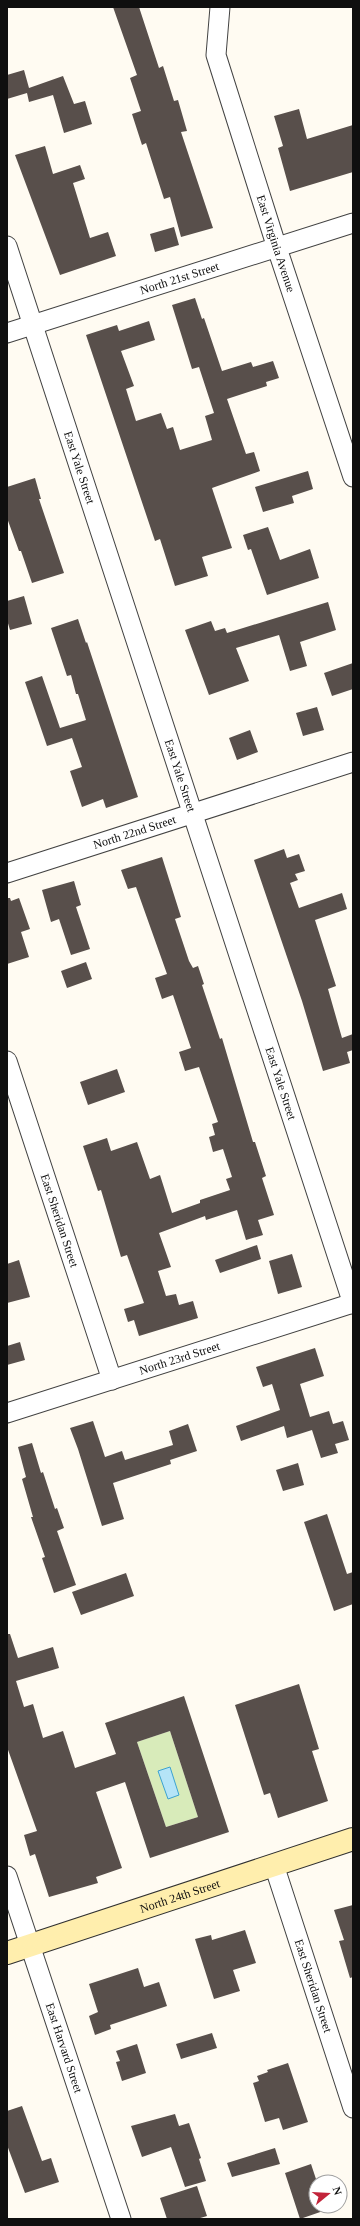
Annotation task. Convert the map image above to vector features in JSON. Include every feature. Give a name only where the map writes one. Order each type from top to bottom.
[{"type":"main road","name":"North 24th Street","points":[[7,1953],[353,1839]]},
{"type":"street","name":"East Virginia Avenue","points":[[220,7],[216,55],[277,248],[353,477]]},
{"type":"street","name":"North 21st Street","points":[[7,333],[353,223]]},
{"type":"street","name":"East Yale Street","points":[[7,246],[353,1303]]},
{"type":"street","name":"North 22nd Street","points":[[7,873],[353,762]]},
{"type":"street","name":"East Sheridan Street","points":[[7,1061],[112,1380]]},
{"type":"street","name":"North 23rd Street","points":[[7,1413],[353,1303]]},
{"type":"street","name":"East Sheridan Street","points":[[274,1865],[353,2108]]},
{"type":"street","name":"East Harvard Street","points":[[7,1876],[121,2219]]},
{"type":"green space","points":[[170,1731],[198,1817],[166,1827],[137,1742]]},
{"type":"water","points":[[170,1767],[179,1795],[168,1799],[158,1771]]},
{"type":"building","points":[[113,7],[139,7],[159,68],[163,66],[174,101],[178,100],[187,131],[181,132],[213,228],[181,237],[170,197],[164,199],[146,143],[142,145],[132,114],[141,111],[130,78],[137,75]]},
{"type":"building","points":[[24,70],[29,88],[63,76],[74,104],[85,101],[92,124],[64,133],[53,95],[29,102],[27,93],[7,99],[7,75]]},
{"type":"building","points":[[299,109],[307,139],[353,125],[353,172],[290,191],[278,148],[283,146],[274,116]]},
{"type":"building","points":[[45,146],[53,174],[80,165],[85,179],[73,183],[90,238],[108,232],[116,256],[60,275],[15,155]]},
{"type":"building","points":[[174,227],[179,245],[155,252],[150,234]]},
{"type":"building","points":[[195,298],[202,319],[204,318],[222,371],[251,362],[253,367],[273,361],[279,378],[266,382],[267,386],[227,399],[246,454],[254,452],[260,471],[212,488],[232,548],[202,557],[208,576],[175,586],[160,539],[155,541],[86,335],[117,325],[119,331],[149,321],[155,340],[121,351],[134,386],[126,389],[136,421],[161,413],[167,429],[173,427],[180,450],[212,440],[205,416],[214,413],[199,367],[192,369],[172,305]]},
{"type":"building","points":[[308,471],[313,489],[292,496],[294,503],[263,512],[255,487]]},
{"type":"building","points":[[35,478],[41,499],[39,499],[64,573],[32,583],[21,551],[19,551],[7,518],[7,487]]},
{"type":"building","points":[[268,527],[280,560],[310,549],[319,578],[267,595],[251,549],[248,550],[243,535]]},
{"type":"building","points":[[24,596],[32,624],[10,630],[7,620],[7,601]]},
{"type":"building","points":[[328,602],[336,630],[300,642],[307,666],[290,671],[279,635],[236,648],[249,681],[209,695],[185,630],[211,621],[215,631],[225,628],[227,633]]},
{"type":"building","points":[[78,619],[138,797],[106,808],[103,799],[82,807],[70,771],[82,767],[72,738],[47,746],[25,682],[42,676],[60,728],[86,720],[78,694],[76,694],[71,675],[67,676],[51,628]]},
{"type":"building","points":[[353,663],[353,689],[332,696],[324,673]]},
{"type":"building","points":[[317,707],[324,730],[303,736],[296,713]]},
{"type":"building","points":[[250,730],[258,752],[237,760],[229,738]]},
{"type":"building","points":[[284,849],[287,858],[299,854],[305,871],[295,874],[298,880],[290,883],[299,908],[342,893],[347,909],[315,920],[336,986],[328,989],[342,1038],[353,1034],[353,1050],[347,1052],[350,1063],[323,1071],[302,1001],[254,860]]},
{"type":"building","points":[[162,857],[181,917],[175,919],[189,961],[193,968],[198,966],[204,984],[202,985],[220,1039],[222,1038],[253,1142],[255,1142],[266,1176],[262,1178],[274,1215],[258,1220],[263,1235],[246,1240],[237,1210],[206,1220],[205,1216],[159,1233],[171,1267],[158,1271],[166,1296],[176,1294],[179,1305],[193,1301],[198,1318],[139,1336],[134,1320],[128,1322],[124,1309],[144,1303],[127,1255],[121,1257],[101,1190],[98,1191],[83,1146],[107,1138],[111,1151],[137,1142],[150,1179],[160,1175],[172,1213],[200,1203],[200,1200],[230,1190],[226,1179],[232,1177],[223,1149],[213,1152],[209,1137],[215,1135],[212,1124],[218,1122],[199,1067],[185,1071],[179,1052],[191,1048],[173,995],[162,999],[155,978],[167,974],[136,887],[128,889],[121,870]]},
{"type":"building","points":[[74,881],[81,905],[76,907],[90,949],[71,955],[59,919],[51,922],[42,890]]},
{"type":"building","points":[[7,898],[10,898],[11,901],[19,898],[30,929],[21,932],[29,957],[7,964]]},
{"type":"building","points":[[86,962],[92,979],[67,988],[61,971]]},
{"type":"building","points":[[117,1069],[125,1092],[88,1105],[80,1082]]},
{"type":"building","points":[[257,1245],[261,1259],[220,1273],[215,1260]]},
{"type":"building","points":[[292,1254],[302,1287],[278,1294],[269,1261]]},
{"type":"building","points":[[19,1260],[30,1297],[7,1303],[7,1264]]},
{"type":"building","points":[[20,1342],[25,1360],[7,1365],[7,1346]]},
{"type":"building","points":[[315,1348],[324,1376],[300,1384],[310,1417],[329,1411],[333,1424],[343,1421],[349,1440],[335,1444],[338,1453],[321,1458],[312,1430],[287,1438],[284,1426],[241,1441],[236,1426],[280,1410],[272,1384],[263,1387],[256,1367]]},
{"type":"building","points":[[93,1421],[105,1457],[122,1451],[125,1460],[173,1445],[169,1431],[188,1424],[197,1451],[170,1460],[171,1464],[113,1483],[124,1519],[102,1526],[70,1428]]},
{"type":"building","points":[[32,1443],[41,1473],[43,1472],[55,1509],[57,1508],[64,1528],[57,1531],[76,1585],[54,1593],[42,1558],[45,1557],[31,1517],[33,1517],[22,1479],[26,1477],[18,1447]]},
{"type":"building","points":[[298,1463],[304,1485],[283,1491],[276,1470]]},
{"type":"building","points":[[327,1514],[347,1574],[353,1572],[353,1604],[334,1611],[304,1522]]},
{"type":"building","points":[[126,1573],[134,1596],[81,1615],[72,1592]]},
{"type":"building","points":[[7,1634],[10,1634],[18,1658],[53,1647],[59,1668],[16,1681],[24,1707],[33,1704],[43,1738],[63,1731],[75,1768],[116,1754],[105,1723],[184,1696],[229,1832],[150,1858],[125,1782],[96,1792],[122,1868],[96,1877],[98,1883],[49,1897],[35,1854],[30,1856],[24,1835],[37,1831],[7,1747]],"holes":[[[170,1731],[198,1817],[166,1827],[137,1742]]]},
{"type":"building","points":[[299,1684],[319,1749],[312,1751],[328,1801],[278,1818],[270,1793],[264,1795],[235,1705]]},
{"type":"building","points":[[353,1905],[353,1977],[350,1978],[339,1941],[344,1940],[334,1910]]},
{"type":"building","points":[[245,1930],[256,1963],[233,1970],[240,1991],[214,1999],[195,1939],[211,1935],[212,1940]]},
{"type":"building","points":[[138,1968],[144,1987],[159,1982],[167,2006],[110,2025],[111,2029],[95,2035],[89,2016],[98,2012],[89,1984]]},
{"type":"building","points":[[212,2033],[217,2048],[181,2059],[176,2044]]},
{"type":"building","points":[[137,2044],[146,2073],[122,2081],[116,2062],[120,2061],[116,2051]]},
{"type":"building","points":[[288,2063],[308,2122],[283,2130],[279,2118],[265,2122],[253,2083],[259,2081],[257,2076],[268,2072],[267,2070]]},
{"type":"building","points":[[22,2106],[42,2161],[51,2158],[59,2182],[25,2193],[7,2145],[7,2111]]},
{"type":"building","points":[[175,2114],[179,2126],[189,2123],[201,2158],[199,2159],[206,2181],[185,2187],[171,2147],[142,2157],[131,2126]]},
{"type":"building","points":[[275,2148],[280,2164],[232,2177],[227,2163]]},
{"type":"building","points":[[311,2164],[314,2174],[308,2174],[308,2214],[314,2214],[300,2219],[285,2173]]},
{"type":"building","points":[[197,2186],[207,2216],[197,2219],[167,2219],[160,2198]]}]
